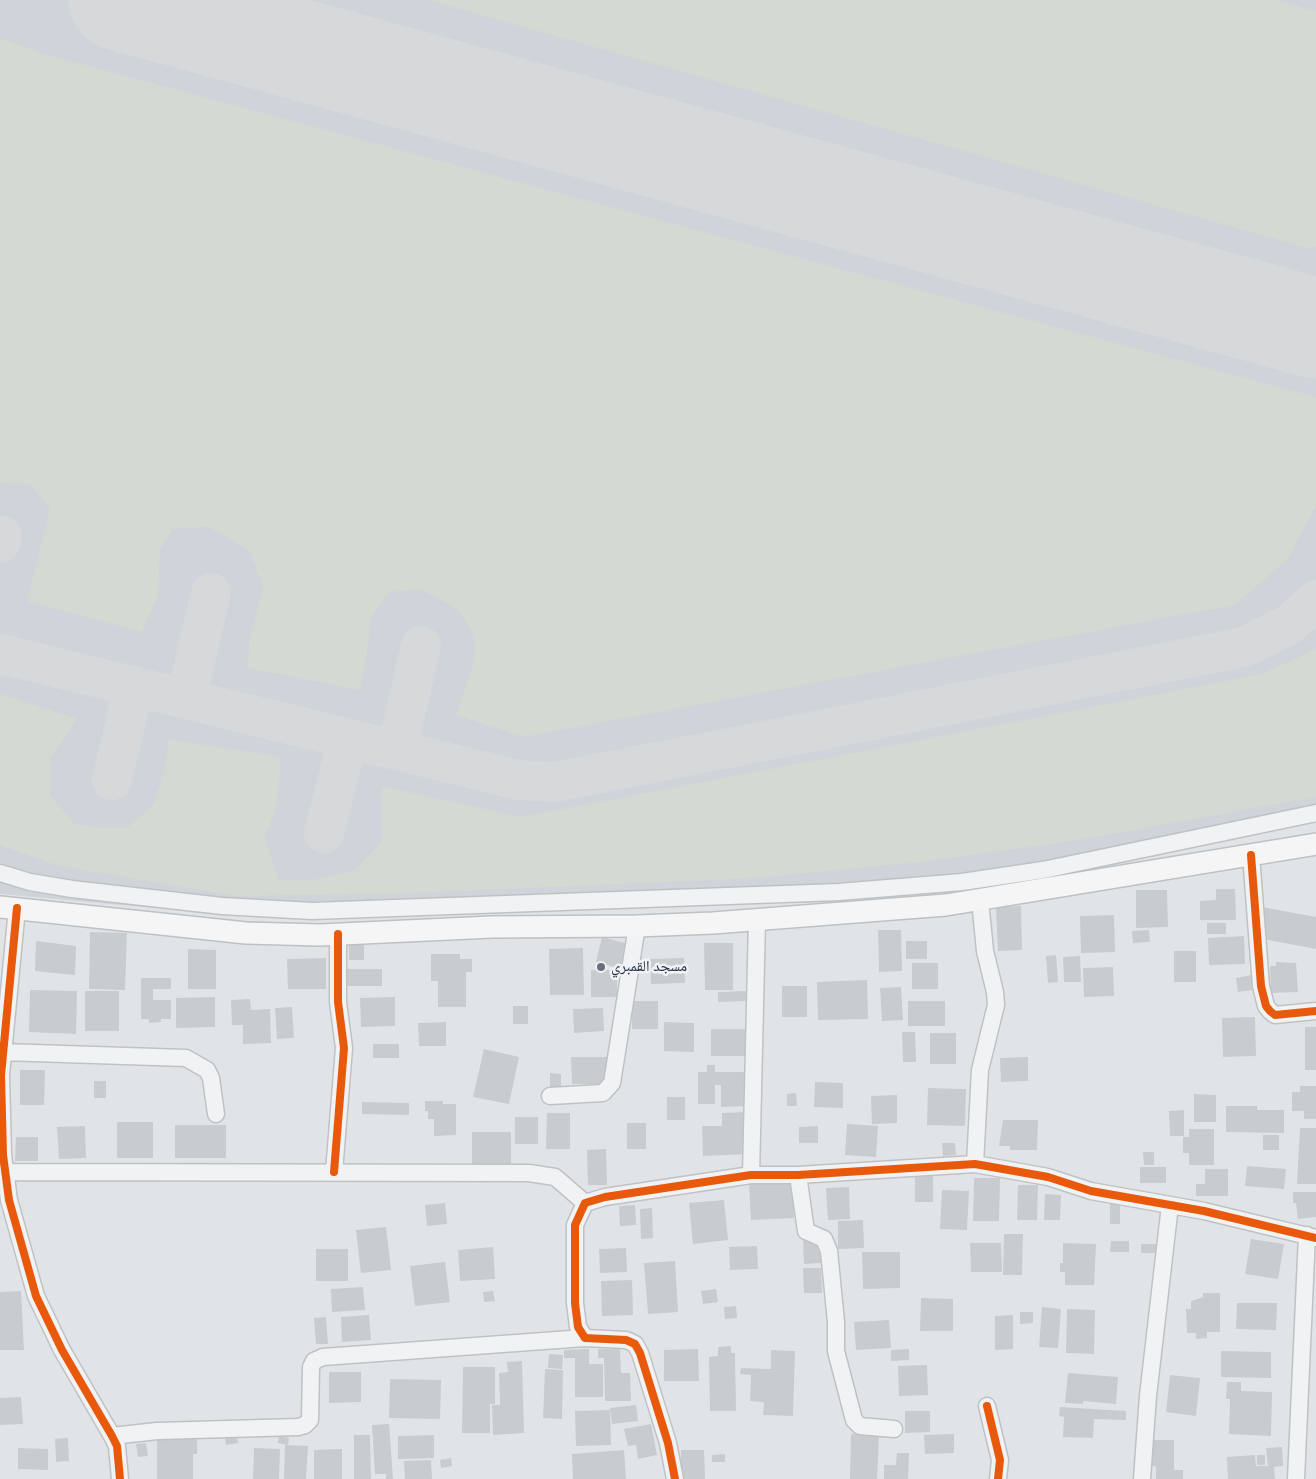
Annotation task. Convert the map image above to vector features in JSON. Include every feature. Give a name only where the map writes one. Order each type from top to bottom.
[{"type":"main road","points":[[8,908],[246,933],[338,934],[492,927],[638,926],[757,920],[946,905],[1316,844]]},
{"type":"street","points":[[0,872],[30,882],[72,889],[222,906],[312,911],[839,892],[937,884],[1043,870],[1316,813]]},
{"type":"street","points":[[1251,855],[1261,986],[1266,1006],[1270,1012],[1276,1015],[1316,1011]]},
{"type":"street","points":[[975,1164],[980,1070],[996,1005],[995,992],[985,951],[980,900]]},
{"type":"street","points":[[8,908],[1,1076],[1,1128],[9,1200],[36,1296],[62,1350],[117,1446],[120,1479]]},
{"type":"street","points":[[751,1175],[757,920]]},
{"type":"street","points":[[550,1096],[603,1093],[612,1083],[638,926]]},
{"type":"street","points":[[334,1172],[344,1048],[338,1002],[338,934]]},
{"type":"street","points":[[3,1052],[186,1058],[207,1070],[211,1078],[216,1114]]},
{"type":"street","points":[[585,1338],[578,1328],[575,1303],[575,1225],[585,1203],[605,1196],[751,1175],[798,1176],[975,1164],[1048,1177],[1091,1191],[1170,1205],[1312,1237],[1296,1479]]},
{"type":"street","points":[[5,1172],[529,1173],[555,1177],[585,1203]]},
{"type":"street","points":[[798,1176],[806,1230],[824,1239],[828,1251],[836,1322],[836,1351],[854,1420],[860,1426],[894,1429]]},
{"type":"street","points":[[1142,1479],[1148,1396],[1170,1205]]},
{"type":"street","points":[[112,1436],[157,1431],[298,1427],[305,1425],[310,1420],[312,1367],[314,1361],[323,1357],[585,1338],[626,1340],[635,1344],[640,1352],[668,1443],[675,1479]]},
{"type":"street","points":[[987,1406],[1000,1460],[998,1479]]},
{"type":"shaded area","points":[[0,0],[1316,0],[1316,818],[1015,879],[334,918],[283,919],[0,894]]},
{"type":"shaded area","points":[[428,0],[1276,0],[1316,11],[1316,247],[1307,248]]},
{"type":"shaded area","points":[[0,38],[41,53],[1316,397],[1316,506],[1287,560],[1235,605],[524,737],[456,715],[474,661],[474,636],[458,609],[420,589],[389,592],[371,618],[366,661],[360,690],[247,668],[250,636],[263,587],[250,551],[209,527],[173,529],[160,549],[158,596],[142,632],[27,601],[50,509],[30,484],[0,483]]},
{"type":"shaded area","points":[[1316,649],[1316,797],[1080,840],[921,862],[757,878],[416,893],[238,896],[59,866],[0,845],[0,694],[77,719],[50,759],[50,795],[75,824],[99,828],[126,828],[153,806],[164,773],[169,739],[281,757],[277,804],[265,837],[279,880],[312,880],[353,871],[382,842],[382,786],[521,817],[1262,674]]},
{"type":"building","points":[[1216,889],[1235,889],[1236,920],[1200,920],[1200,901],[1216,900]]},
{"type":"building","points":[[1136,890],[1167,890],[1168,927],[1136,928]]},
{"type":"building","points":[[1021,906],[1022,950],[998,951],[996,907]]},
{"type":"building","points":[[1262,907],[1316,917],[1316,949],[1263,939]]},
{"type":"building","points":[[1114,915],[1115,952],[1081,953],[1080,916]]},
{"type":"building","points":[[1207,923],[1226,923],[1226,934],[1207,934]]},
{"type":"building","points":[[878,930],[901,930],[902,971],[879,972]]},
{"type":"building","points":[[1149,930],[1150,942],[1133,943],[1132,931]]},
{"type":"building","points":[[90,932],[127,933],[125,990],[89,989]]},
{"type":"building","points":[[1244,936],[1245,964],[1209,965],[1208,938]]},
{"type":"building","points":[[602,937],[629,944],[622,969],[596,962]]},
{"type":"building","points":[[36,941],[76,946],[75,975],[35,971]]},
{"type":"building","points":[[906,941],[927,941],[927,959],[906,959]]},
{"type":"building","points":[[704,943],[733,943],[733,990],[705,990]]},
{"type":"building","points":[[349,944],[364,944],[364,960],[349,960]]},
{"type":"building","points":[[583,948],[584,995],[550,995],[549,949]]},
{"type":"building","points":[[188,949],[216,950],[216,989],[188,989]]},
{"type":"building","points":[[1174,951],[1196,951],[1196,982],[1174,982]]},
{"type":"building","points":[[431,954],[460,954],[460,959],[472,959],[472,972],[466,972],[466,1007],[438,1007],[438,981],[431,981]]},
{"type":"building","points":[[1056,955],[1058,982],[1048,983],[1046,956]]},
{"type":"building","points":[[1080,956],[1081,982],[1064,982],[1063,957]]},
{"type":"building","points":[[326,958],[326,989],[288,989],[287,959]]},
{"type":"building","points":[[684,958],[685,983],[651,984],[650,959]]},
{"type":"building","points":[[1276,962],[1296,963],[1298,992],[1271,993],[1270,966],[1276,966]]},
{"type":"building","points":[[912,963],[938,963],[938,989],[912,989]]},
{"type":"building","points":[[1113,967],[1114,996],[1084,997],[1083,968]]},
{"type":"building","points":[[345,969],[382,969],[382,986],[345,986]]},
{"type":"building","points":[[591,970],[617,970],[617,997],[591,997]]},
{"type":"building","points":[[1251,975],[1253,990],[1238,992],[1236,978]]},
{"type":"building","points":[[141,978],[171,978],[171,989],[153,989],[153,1000],[171,1000],[171,1019],[161,1019],[161,1022],[149,1023],[149,1019],[141,1019]]},
{"type":"building","points":[[867,980],[868,1019],[818,1020],[817,982]]},
{"type":"building","points":[[782,986],[807,986],[807,1017],[782,1017]]},
{"type":"building","points":[[901,987],[903,1020],[882,1021],[880,988]]},
{"type":"building","points":[[30,990],[77,991],[76,1034],[29,1032]]},
{"type":"building","points":[[85,991],[119,991],[119,1031],[85,1031]]},
{"type":"building","points":[[748,991],[749,1001],[718,1002],[718,992]]},
{"type":"building","points":[[215,997],[215,1027],[176,1028],[176,998]]},
{"type":"building","points":[[395,997],[395,1026],[361,1027],[360,998]]},
{"type":"building","points":[[250,999],[251,1010],[270,1009],[271,1043],[243,1044],[243,1025],[232,1025],[231,1000]]},
{"type":"building","points":[[632,1001],[658,1001],[658,1029],[632,1029]]},
{"type":"building","points":[[908,1001],[945,1001],[945,1026],[908,1026]]},
{"type":"building","points":[[513,1006],[528,1006],[528,1024],[513,1024]]},
{"type":"building","points":[[292,1007],[294,1038],[277,1039],[275,1008]]},
{"type":"building","points":[[603,1008],[604,1031],[574,1033],[573,1009]]},
{"type":"building","points":[[1255,1017],[1256,1056],[1223,1057],[1222,1018]]},
{"type":"building","points":[[446,1022],[446,1046],[419,1046],[418,1023]]},
{"type":"building","points":[[664,1022],[694,1023],[694,1052],[664,1051]]},
{"type":"building","points":[[1305,1027],[1316,1027],[1316,1070],[1305,1070]]},
{"type":"building","points":[[711,1029],[748,1029],[748,1056],[711,1056]]},
{"type":"building","points":[[902,1032],[915,1032],[916,1062],[903,1062]]},
{"type":"building","points":[[930,1033],[956,1033],[956,1064],[930,1064]]},
{"type":"building","points":[[373,1044],[399,1044],[399,1058],[373,1058]]},
{"type":"building","points":[[484,1049],[519,1057],[509,1104],[473,1097]]},
{"type":"building","points":[[571,1057],[610,1057],[610,1084],[572,1084]]},
{"type":"building","points":[[1028,1057],[1028,1081],[1001,1082],[1000,1058]]},
{"type":"building","points":[[707,1065],[715,1065],[715,1072],[746,1072],[746,1106],[721,1107],[721,1085],[715,1085],[715,1104],[698,1104],[698,1072],[707,1072]]},
{"type":"building","points":[[20,1070],[45,1070],[44,1105],[20,1105]]},
{"type":"building","points":[[550,1073],[561,1074],[561,1089],[550,1089]]},
{"type":"building","points":[[94,1081],[106,1081],[106,1098],[94,1098]]},
{"type":"building","points":[[815,1082],[843,1083],[843,1108],[814,1107]]},
{"type":"building","points":[[1300,1086],[1316,1086],[1316,1119],[1304,1119],[1304,1111],[1292,1111],[1292,1092],[1300,1092]]},
{"type":"building","points":[[928,1088],[966,1089],[965,1126],[927,1125]]},
{"type":"building","points":[[796,1093],[797,1106],[787,1106],[787,1094]]},
{"type":"building","points":[[1194,1094],[1216,1095],[1216,1122],[1194,1122]]},
{"type":"building","points":[[897,1095],[897,1123],[872,1124],[871,1096]]},
{"type":"building","points":[[667,1097],[685,1097],[685,1120],[667,1120]]},
{"type":"building","points":[[425,1101],[443,1101],[443,1104],[456,1104],[456,1135],[434,1136],[434,1119],[428,1119],[428,1111],[425,1111]]},
{"type":"building","points":[[362,1102],[409,1103],[409,1115],[362,1114]]},
{"type":"building","points":[[1226,1106],[1257,1106],[1257,1110],[1284,1110],[1284,1133],[1226,1132]]},
{"type":"building","points":[[1184,1110],[1184,1136],[1170,1136],[1169,1111]]},
{"type":"building","points":[[748,1112],[749,1154],[703,1156],[702,1126],[722,1126],[722,1113]]},
{"type":"building","points":[[547,1113],[570,1113],[570,1149],[546,1149]]},
{"type":"building","points":[[515,1117],[538,1117],[538,1144],[515,1144]]},
{"type":"building","points":[[1003,1120],[1038,1120],[1037,1150],[1010,1150],[1010,1146],[999,1146]]},
{"type":"building","points":[[117,1122],[153,1122],[153,1158],[117,1158]]},
{"type":"building","points":[[627,1123],[646,1123],[646,1149],[627,1149]]},
{"type":"building","points":[[847,1124],[878,1126],[876,1157],[845,1155]]},
{"type":"building","points":[[175,1125],[226,1125],[226,1158],[175,1158]]},
{"type":"building","points":[[85,1126],[86,1158],[59,1159],[57,1127]]},
{"type":"building","points":[[818,1126],[818,1143],[799,1143],[799,1127]]},
{"type":"building","points":[[1300,1128],[1316,1128],[1316,1184],[1297,1184]]},
{"type":"building","points":[[1189,1129],[1214,1129],[1214,1165],[1189,1165],[1189,1153],[1183,1153],[1183,1137],[1189,1137]]},
{"type":"building","points":[[472,1132],[511,1132],[511,1165],[472,1164]]},
{"type":"building","points":[[1263,1135],[1279,1135],[1279,1150],[1263,1150]]},
{"type":"building","points":[[16,1137],[38,1137],[38,1161],[15,1161]]},
{"type":"building","points":[[942,1143],[955,1143],[956,1155],[943,1156]]},
{"type":"building","points":[[606,1149],[607,1185],[588,1185],[587,1150]]},
{"type":"building","points":[[1143,1152],[1154,1152],[1154,1165],[1144,1165]]},
{"type":"building","points":[[1247,1166],[1286,1169],[1284,1189],[1245,1186]]},
{"type":"building","points":[[1140,1167],[1166,1167],[1166,1183],[1140,1183]]},
{"type":"building","points":[[1205,1169],[1228,1169],[1228,1196],[1196,1196],[1196,1184],[1205,1184]]},
{"type":"building","points":[[915,1173],[933,1173],[933,1202],[915,1202]]},
{"type":"building","points":[[974,1178],[1000,1178],[999,1221],[973,1221]]},
{"type":"building","points":[[792,1182],[794,1218],[751,1220],[749,1184]]},
{"type":"building","points":[[1018,1185],[1038,1185],[1037,1220],[1017,1220]]},
{"type":"building","points":[[849,1187],[850,1219],[828,1220],[826,1188]]},
{"type":"building","points":[[942,1190],[969,1191],[967,1230],[940,1229]]},
{"type":"building","points":[[1293,1192],[1316,1192],[1316,1217],[1298,1219],[1296,1203],[1293,1203]]},
{"type":"building","points":[[1045,1194],[1061,1195],[1060,1220],[1044,1220]]},
{"type":"building","points":[[724,1200],[728,1240],[693,1244],[689,1203]]},
{"type":"building","points":[[445,1203],[447,1224],[427,1226],[425,1205]]},
{"type":"building","points":[[1110,1203],[1120,1203],[1120,1224],[1110,1224]]},
{"type":"building","points":[[635,1205],[636,1225],[620,1226],[619,1206]]},
{"type":"building","points":[[652,1208],[653,1238],[641,1239],[640,1209]]},
{"type":"building","points":[[863,1220],[864,1248],[838,1249],[838,1221]]},
{"type":"building","points":[[386,1227],[391,1270],[361,1273],[356,1230]]},
{"type":"building","points":[[1004,1234],[1023,1234],[1022,1275],[1003,1275]]},
{"type":"building","points":[[820,1238],[821,1263],[804,1264],[803,1239]]},
{"type":"building","points":[[1251,1239],[1284,1244],[1278,1279],[1245,1274]]},
{"type":"building","points":[[1111,1241],[1129,1241],[1129,1252],[1110,1252]]},
{"type":"building","points":[[970,1243],[1001,1243],[1002,1272],[971,1272]]},
{"type":"building","points":[[1063,1243],[1096,1244],[1094,1285],[1065,1285],[1065,1272],[1060,1272],[1060,1263],[1063,1263]]},
{"type":"building","points":[[1141,1244],[1157,1244],[1157,1253],[1141,1253]]},
{"type":"building","points":[[757,1246],[758,1269],[730,1270],[729,1247]]},
{"type":"building","points":[[493,1247],[495,1279],[460,1281],[458,1250]]},
{"type":"building","points":[[626,1248],[627,1272],[600,1273],[599,1249]]},
{"type":"building","points":[[316,1249],[348,1249],[348,1281],[316,1281]]},
{"type":"building","points":[[862,1252],[900,1252],[900,1288],[863,1289]]},
{"type":"building","points":[[675,1261],[678,1312],[648,1314],[644,1263]]},
{"type":"building","points":[[445,1262],[450,1302],[415,1306],[410,1266]]},
{"type":"building","points":[[803,1268],[821,1268],[822,1293],[804,1293]]},
{"type":"building","points":[[632,1280],[633,1315],[602,1316],[601,1281]]},
{"type":"building","points":[[363,1287],[365,1310],[332,1312],[331,1289]]},
{"type":"building","points":[[716,1289],[718,1302],[703,1304],[701,1291]]},
{"type":"building","points":[[21,1291],[24,1350],[0,1350],[0,1292]]},
{"type":"building","points":[[493,1291],[495,1301],[484,1302],[483,1292]]},
{"type":"building","points":[[1203,1293],[1220,1293],[1220,1332],[1207,1332],[1207,1338],[1196,1339],[1196,1333],[1187,1333],[1186,1309],[1191,1309],[1191,1301],[1203,1297]]},
{"type":"building","points":[[921,1298],[953,1299],[953,1331],[920,1331]]},
{"type":"building","points":[[1237,1303],[1277,1303],[1276,1330],[1236,1329]]},
{"type":"building","points":[[736,1306],[737,1318],[725,1319],[724,1307]]},
{"type":"building","points":[[1042,1307],[1061,1309],[1058,1348],[1039,1347]]},
{"type":"building","points":[[1067,1309],[1095,1310],[1094,1354],[1066,1353]]},
{"type":"building","points":[[1020,1312],[1033,1312],[1033,1323],[1020,1324]]},
{"type":"building","points":[[369,1315],[371,1340],[342,1342],[341,1317]]},
{"type":"building","points":[[1013,1315],[1013,1349],[995,1350],[995,1316]]},
{"type":"building","points":[[326,1317],[328,1344],[316,1344],[314,1318]]},
{"type":"building","points":[[889,1320],[891,1348],[856,1350],[854,1322]]},
{"type":"building","points":[[731,1346],[731,1353],[735,1353],[736,1411],[710,1411],[709,1357],[718,1356],[718,1347]]},
{"type":"building","points":[[589,1349],[589,1364],[603,1364],[603,1397],[575,1397],[575,1358],[564,1358],[564,1350]]},
{"type":"building","points":[[598,1349],[620,1349],[621,1373],[630,1373],[631,1401],[605,1401],[604,1358],[598,1358]]},
{"type":"building","points":[[698,1349],[699,1381],[664,1381],[664,1350]]},
{"type":"building","points":[[909,1349],[909,1360],[891,1361],[891,1350]]},
{"type":"building","points":[[771,1350],[795,1351],[793,1416],[763,1415],[764,1402],[750,1401],[751,1375],[740,1374],[741,1368],[771,1369]]},
{"type":"building","points":[[1221,1351],[1271,1352],[1271,1378],[1221,1377]]},
{"type":"building","points":[[549,1354],[563,1355],[562,1369],[548,1368]]},
{"type":"building","points":[[522,1361],[524,1433],[493,1435],[492,1405],[500,1405],[499,1373],[508,1372],[507,1362]]},
{"type":"building","points":[[927,1365],[928,1395],[899,1396],[898,1366]]},
{"type":"building","points":[[463,1367],[495,1367],[495,1404],[490,1404],[490,1433],[462,1433]]},
{"type":"building","points":[[545,1369],[563,1370],[562,1419],[543,1418]]},
{"type":"building","points":[[329,1372],[361,1372],[361,1402],[329,1403]]},
{"type":"building","points":[[1068,1373],[1118,1377],[1116,1404],[1083,1401],[1083,1404],[1065,1403]]},
{"type":"building","points":[[1170,1375],[1200,1378],[1196,1416],[1166,1412]]},
{"type":"building","points":[[390,1379],[441,1380],[440,1419],[389,1418]]},
{"type":"building","points":[[1227,1382],[1241,1382],[1241,1391],[1272,1392],[1271,1436],[1229,1434],[1230,1399],[1226,1399]]},
{"type":"building","points":[[21,1397],[23,1424],[0,1425],[0,1398]]},
{"type":"building","points":[[636,1405],[638,1421],[612,1424],[610,1408]]},
{"type":"building","points":[[1060,1407],[1126,1411],[1126,1420],[1094,1419],[1093,1438],[1063,1437],[1064,1417],[1059,1416]]},
{"type":"building","points":[[610,1410],[611,1445],[576,1446],[575,1411]]},
{"type":"building","points":[[905,1411],[930,1411],[930,1432],[905,1433]]},
{"type":"building","points":[[389,1424],[393,1479],[386,1479],[386,1474],[375,1474],[372,1425]]},
{"type":"building","points":[[651,1424],[657,1455],[638,1459],[636,1445],[628,1446],[624,1429]]},
{"type":"building","points":[[851,1434],[879,1435],[877,1479],[850,1479]]},
{"type":"building","points":[[954,1434],[954,1453],[925,1454],[924,1435]]},
{"type":"building","points":[[354,1435],[370,1435],[371,1479],[354,1479]]},
{"type":"building","points":[[434,1435],[434,1458],[398,1459],[398,1436]]},
{"type":"building","points":[[279,1436],[289,1438],[288,1445],[278,1443]]},
{"type":"building","points":[[237,1437],[238,1443],[226,1445],[225,1438]]},
{"type":"building","points":[[68,1438],[69,1461],[56,1462],[55,1439]]},
{"type":"building","points":[[157,1438],[197,1438],[197,1454],[193,1454],[193,1479],[157,1479]]},
{"type":"building","points":[[1146,1440],[1174,1440],[1174,1470],[1183,1470],[1183,1479],[1156,1479],[1156,1466],[1146,1466]]},
{"type":"building","points":[[146,1443],[148,1456],[138,1457],[136,1444]]},
{"type":"building","points":[[285,1445],[308,1446],[306,1479],[284,1479]]},
{"type":"building","points":[[1282,1447],[1283,1466],[1274,1467],[1275,1479],[1228,1479],[1227,1457],[1255,1455],[1256,1466],[1268,1466],[1266,1448]]},
{"type":"building","points":[[18,1448],[48,1449],[48,1470],[18,1469]]},
{"type":"building","points":[[254,1448],[280,1449],[279,1479],[253,1479]]},
{"type":"building","points":[[342,1449],[342,1479],[314,1479],[314,1450]]},
{"type":"building","points":[[624,1450],[626,1479],[573,1479],[572,1454]]},
{"type":"building","points":[[681,1450],[704,1450],[705,1479],[681,1479]]},
{"type":"building","points":[[897,1453],[909,1453],[908,1479],[884,1479],[884,1465],[896,1465]]},
{"type":"building","points":[[725,1454],[725,1462],[712,1462],[712,1455]]},
{"type":"building","points":[[1257,1455],[1265,1455],[1265,1465],[1257,1465]]},
{"type":"building","points":[[451,1458],[452,1466],[441,1468],[440,1460]]},
{"type":"building","points":[[431,1460],[432,1479],[405,1479],[404,1461]]},
{"type":"taxiway","points":[[0,543],[2,536]]},
{"type":"taxiway","points":[[186,699],[211,593]]},
{"type":"taxiway","points":[[0,654],[519,780],[555,782],[1244,647],[1290,624],[1316,600]]},
{"type":"taxiway","points":[[397,750],[421,646]]},
{"type":"taxiway","points":[[112,780],[134,686]]},
{"type":"taxiway","points":[[324,833],[348,739]]},
{"type":"runway","points":[[119,0],[1316,328]]},
{"type":"cycle path","points":[[1251,855],[1261,986],[1266,1006],[1275,1015],[1316,1011]]},
{"type":"cycle path","points":[[17,908],[1,1075],[3,1155],[9,1200],[36,1296],[62,1350],[117,1446],[120,1479]]},
{"type":"cycle path","points":[[334,1172],[344,1048],[338,1002],[338,934]]},
{"type":"cycle path","points":[[675,1479],[668,1443],[640,1353],[635,1344],[626,1340],[585,1338],[578,1327],[575,1303],[575,1225],[585,1203],[605,1197],[751,1175],[798,1175],[975,1164],[1048,1177],[1091,1191],[1204,1211],[1316,1238]]},
{"type":"cycle path","points":[[987,1406],[1000,1460],[998,1479]]},
{"type":"place","name":"مسجد القمبري","points":[[601,967]]}]
